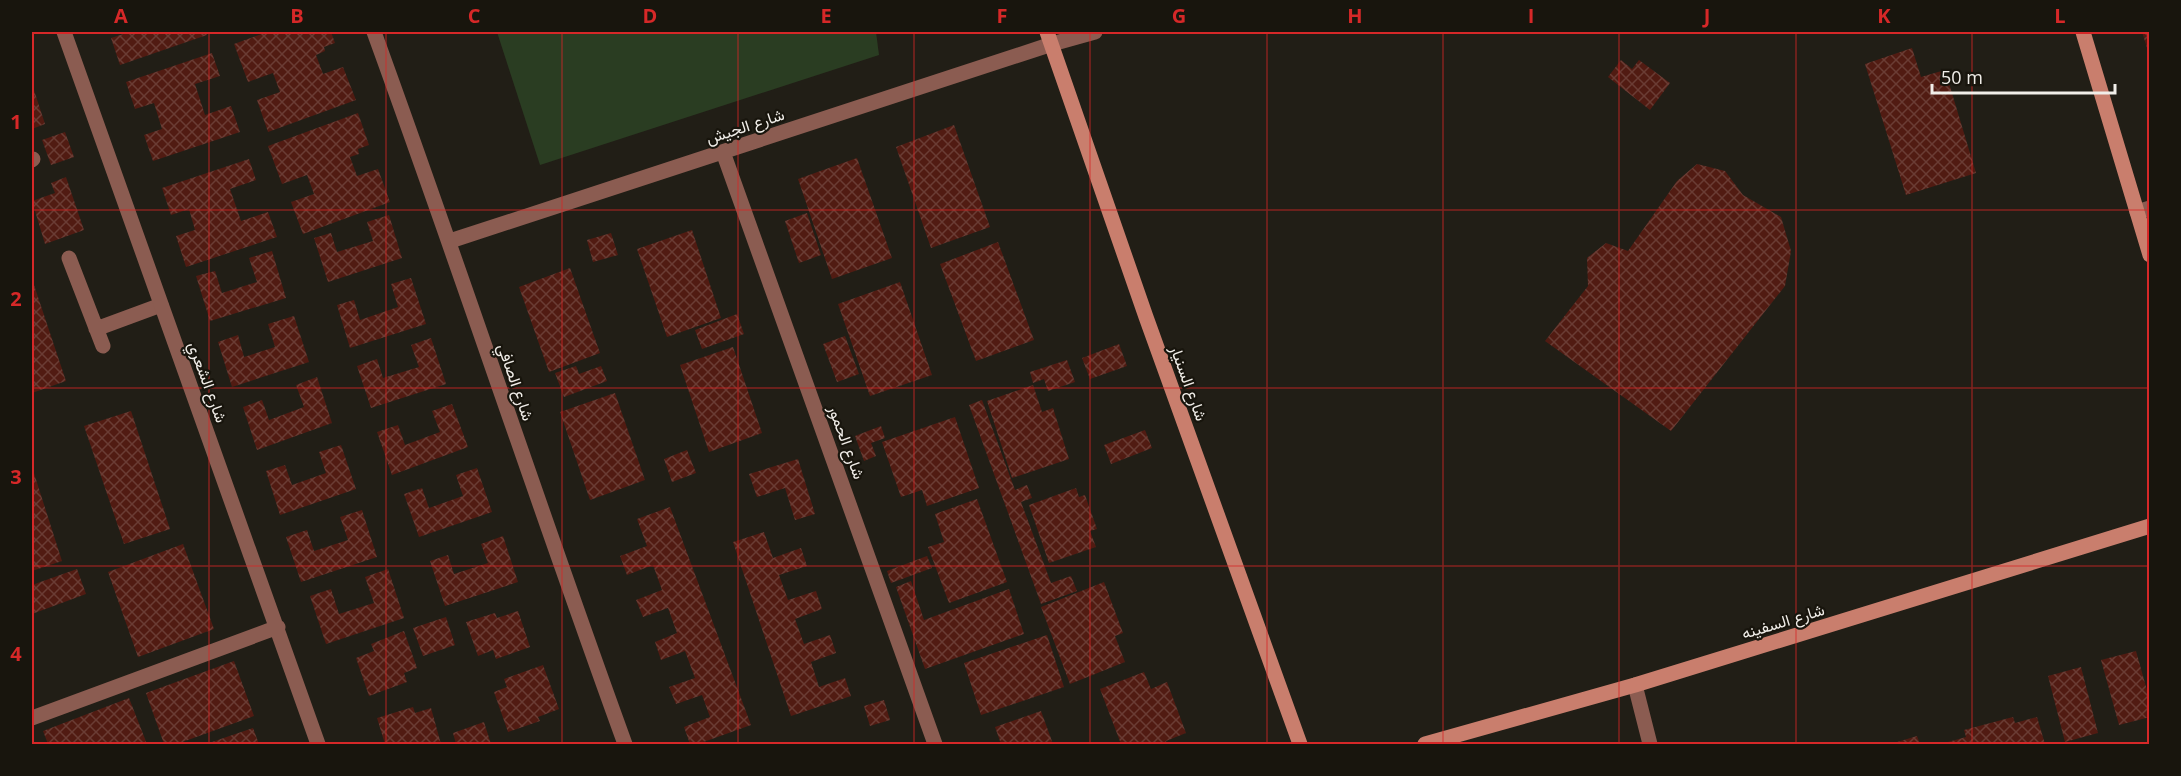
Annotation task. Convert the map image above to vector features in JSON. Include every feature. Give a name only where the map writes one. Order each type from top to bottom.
[{"type":"street","name":"شارع الشعري","points":[[64,32],[318,744]]},
{"type":"street","name":"شارع الصافي","points":[[374,32],[450,242],[549,537],[624,744]]},
{"type":"street","name":"شارع الجيش","points":[[450,242],[723,152],[1050,38],[1095,32]]},
{"type":"street","points":[[2083,32],[2143,210],[2150,255]]},
{"type":"street","name":"شارع السنيار","points":[[1050,38],[1146,317],[1300,744]]},
{"type":"street","name":"شارع الحمور","points":[[723,152],[935,744]]},
{"type":"street","points":[[69,258],[103,346]]},
{"type":"street","points":[[96,329],[162,305]]},
{"type":"street","name":"شارع السفينه","points":[[1425,744],[1635,685],[2150,526]]},
{"type":"street","points":[[32,718],[278,627]]},
{"type":"street","points":[[1635,685],[1650,744]]},
{"type":"green space","points":[[497,32],[876,32],[879,55],[540,165]]},
{"type":"building","points":[[130,32],[206,32],[207,35],[120,65],[111,38]]},
{"type":"building","points":[[267,32],[331,32],[335,43],[324,47],[325,51],[316,55],[323,74],[343,67],[356,100],[268,132],[257,100],[280,92],[273,73],[248,82],[234,44]]},
{"type":"building","points":[[2142,32],[2150,32],[2150,54],[2149,54]]},
{"type":"building","points":[[1912,48],[1921,77],[1945,70],[1976,173],[1906,195],[1865,64]]},
{"type":"building","points":[[212,53],[220,76],[195,84],[205,115],[231,106],[240,132],[153,161],[144,135],[162,129],[154,103],[135,109],[126,82]]},
{"type":"building","points":[[1621,60],[1632,69],[1639,60],[1670,83],[1650,110],[1608,77]]},
{"type":"building","points":[[32,84],[45,124],[32,129]]},
{"type":"building","points":[[358,113],[369,145],[358,149],[359,154],[350,157],[357,176],[378,169],[390,202],[303,234],[291,202],[314,194],[307,175],[282,184],[268,146]]},
{"type":"building","points":[[954,125],[990,227],[931,248],[896,147]]},
{"type":"building","points":[[65,132],[74,157],[51,165],[42,140]]},
{"type":"building","points":[[857,158],[892,258],[832,279],[798,179]]},
{"type":"building","points":[[249,159],[256,180],[230,189],[241,221],[268,212],[277,237],[186,267],[176,236],[195,230],[189,209],[171,215],[162,188]]},
{"type":"building","points":[[1697,164],[1725,171],[1743,195],[1781,217],[1791,251],[1785,286],[1671,431],[1545,341],[1588,286],[1587,258],[1606,243],[1628,251],[1677,181]]},
{"type":"building","points":[[66,177],[84,230],[45,244],[32,201],[55,193],[51,183]]},
{"type":"building","points":[[807,213],[821,255],[799,263],[785,221]]},
{"type":"building","points":[[389,215],[402,258],[328,282],[314,238],[331,233],[337,252],[373,241],[367,222]]},
{"type":"building","points":[[692,230],[721,318],[667,337],[637,249]]},
{"type":"building","points":[[611,233],[618,255],[593,262],[587,240]]},
{"type":"building","points":[[998,242],[1034,340],[976,361],[940,264]]},
{"type":"building","points":[[272,251],[286,298],[210,321],[196,276],[215,271],[222,293],[257,282],[249,258]]},
{"type":"building","points":[[570,268],[600,353],[549,372],[519,287]]},
{"type":"building","points":[[411,278],[426,324],[350,348],[337,305],[354,300],[360,320],[398,307],[391,284]]},
{"type":"building","points":[[32,279],[66,381],[32,393]]},
{"type":"building","points":[[900,282],[932,375],[870,396],[838,304]]},
{"type":"building","points":[[737,314],[744,334],[702,349],[695,330]]},
{"type":"building","points":[[294,316],[309,362],[232,387],[218,342],[238,335],[244,357],[275,347],[268,324]]},
{"type":"building","points":[[845,336],[859,374],[837,382],[823,344]]},
{"type":"building","points":[[431,338],[446,384],[371,408],[357,366],[377,359],[383,378],[419,367],[411,345]]},
{"type":"building","points":[[1119,344],[1127,366],[1090,379],[1082,358]]},
{"type":"building","points":[[733,347],[762,433],[709,452],[680,365]]},
{"type":"building","points":[[1067,360],[1075,382],[1048,391],[1044,379],[1033,383],[1030,372]]},
{"type":"building","points":[[576,366],[579,374],[601,366],[607,381],[564,397],[555,373]]},
{"type":"building","points":[[317,377],[332,423],[257,450],[243,407],[262,400],[269,420],[304,407],[296,385]]},
{"type":"building","points":[[1033,385],[1042,412],[1053,408],[1069,459],[1012,478],[987,401]]},
{"type":"building","points":[[615,393],[645,480],[590,500],[560,412]]},
{"type":"building","points":[[982,400],[1015,490],[1027,485],[1032,498],[1021,502],[1051,583],[1071,576],[1077,591],[1041,604],[969,405]]},
{"type":"building","points":[[452,404],[468,447],[392,475],[377,432],[398,425],[405,445],[440,432],[432,411]]},
{"type":"building","points":[[131,411],[170,529],[124,544],[84,426]]},
{"type":"building","points":[[955,417],[979,488],[927,506],[922,490],[901,497],[882,442]]},
{"type":"building","points":[[881,426],[885,438],[871,443],[876,456],[864,461],[855,436]]},
{"type":"building","points":[[1145,430],[1152,448],[1111,464],[1104,445]]},
{"type":"building","points":[[341,445],[356,489],[280,515],[266,471],[285,465],[292,485],[326,473],[319,452]]},
{"type":"building","points":[[687,450],[696,473],[672,482],[664,459]]},
{"type":"building","points":[[798,459],[815,514],[795,520],[785,488],[757,497],[749,474]]},
{"type":"building","points":[[32,467],[62,561],[32,571]]},
{"type":"building","points":[[477,468],[492,512],[419,537],[404,494],[422,488],[429,508],[463,496],[456,475]]},
{"type":"building","points":[[1076,488],[1079,497],[1085,495],[1097,529],[1090,531],[1096,547],[1049,563],[1029,505]]},
{"type":"building","points":[[977,499],[1007,582],[949,603],[928,547],[944,542],[935,514]]},
{"type":"building","points":[[670,507],[751,725],[698,744],[690,744],[684,727],[710,717],[702,695],[676,704],[669,687],[695,678],[685,651],[661,660],[655,642],[677,633],[668,608],[643,617],[636,600],[662,590],[653,565],[627,575],[620,556],[647,546],[637,519]]},
{"type":"building","points":[[362,510],[377,557],[301,582],[286,537],[307,530],[314,551],[348,540],[340,517]]},
{"type":"building","points":[[764,532],[773,558],[801,548],[807,566],[779,575],[788,600],[816,591],[822,609],[795,619],[804,644],[830,635],[836,653],[811,662],[819,687],[845,678],[851,696],[791,716],[733,542]]},
{"type":"building","points":[[503,536],[518,582],[445,606],[430,561],[448,555],[454,574],[488,563],[481,544]]},
{"type":"building","points":[[183,544],[214,629],[138,657],[108,572]]},
{"type":"building","points":[[927,556],[932,568],[891,583],[887,571]]},
{"type":"building","points":[[77,569],[86,594],[32,614],[32,585]]},
{"type":"building","points":[[388,569],[404,618],[326,644],[310,596],[331,589],[339,614],[374,603],[365,577]]},
{"type":"building","points":[[911,581],[924,620],[1009,589],[1024,634],[925,669],[896,587]]},
{"type":"building","points":[[1104,582],[1123,633],[1115,636],[1125,662],[1070,684],[1041,607]]},
{"type":"building","points":[[518,611],[530,647],[496,659],[493,650],[478,656],[466,622],[495,613],[497,618]]},
{"type":"building","points":[[446,617],[455,645],[423,656],[413,628]]},
{"type":"building","points":[[404,631],[417,668],[404,673],[407,682],[369,696],[356,658],[374,651],[371,644]]},
{"type":"building","points":[[1047,635],[1064,687],[981,715],[964,663]]},
{"type":"building","points":[[2136,651],[2150,701],[2150,717],[2119,725],[2101,660]]},
{"type":"building","points":[[234,661],[254,716],[177,744],[164,744],[146,693]]},
{"type":"building","points":[[543,665],[559,709],[538,717],[540,721],[508,732],[494,692],[507,687],[504,679]]},
{"type":"building","points":[[2081,667],[2098,733],[2065,742],[2048,676]]},
{"type":"building","points":[[1144,672],[1151,689],[1167,682],[1186,733],[1166,741],[1167,744],[1121,744],[1100,689]]},
{"type":"building","points":[[129,698],[147,744],[48,744],[43,731]]},
{"type":"building","points":[[884,700],[890,720],[870,726],[864,706]]},
{"type":"building","points":[[413,707],[415,713],[431,708],[441,744],[385,744],[377,718]]},
{"type":"building","points":[[1041,711],[1053,744],[1001,744],[995,727]]},
{"type":"building","points":[[2013,717],[2015,723],[2037,717],[2045,744],[1949,744],[1948,742],[1966,737],[1964,730]]},
{"type":"building","points":[[484,722],[491,744],[456,744],[453,733]]},
{"type":"building","points":[[253,728],[259,744],[206,744]]},
{"type":"building","points":[[1917,736],[1920,744],[1894,744],[1894,743]]}]
